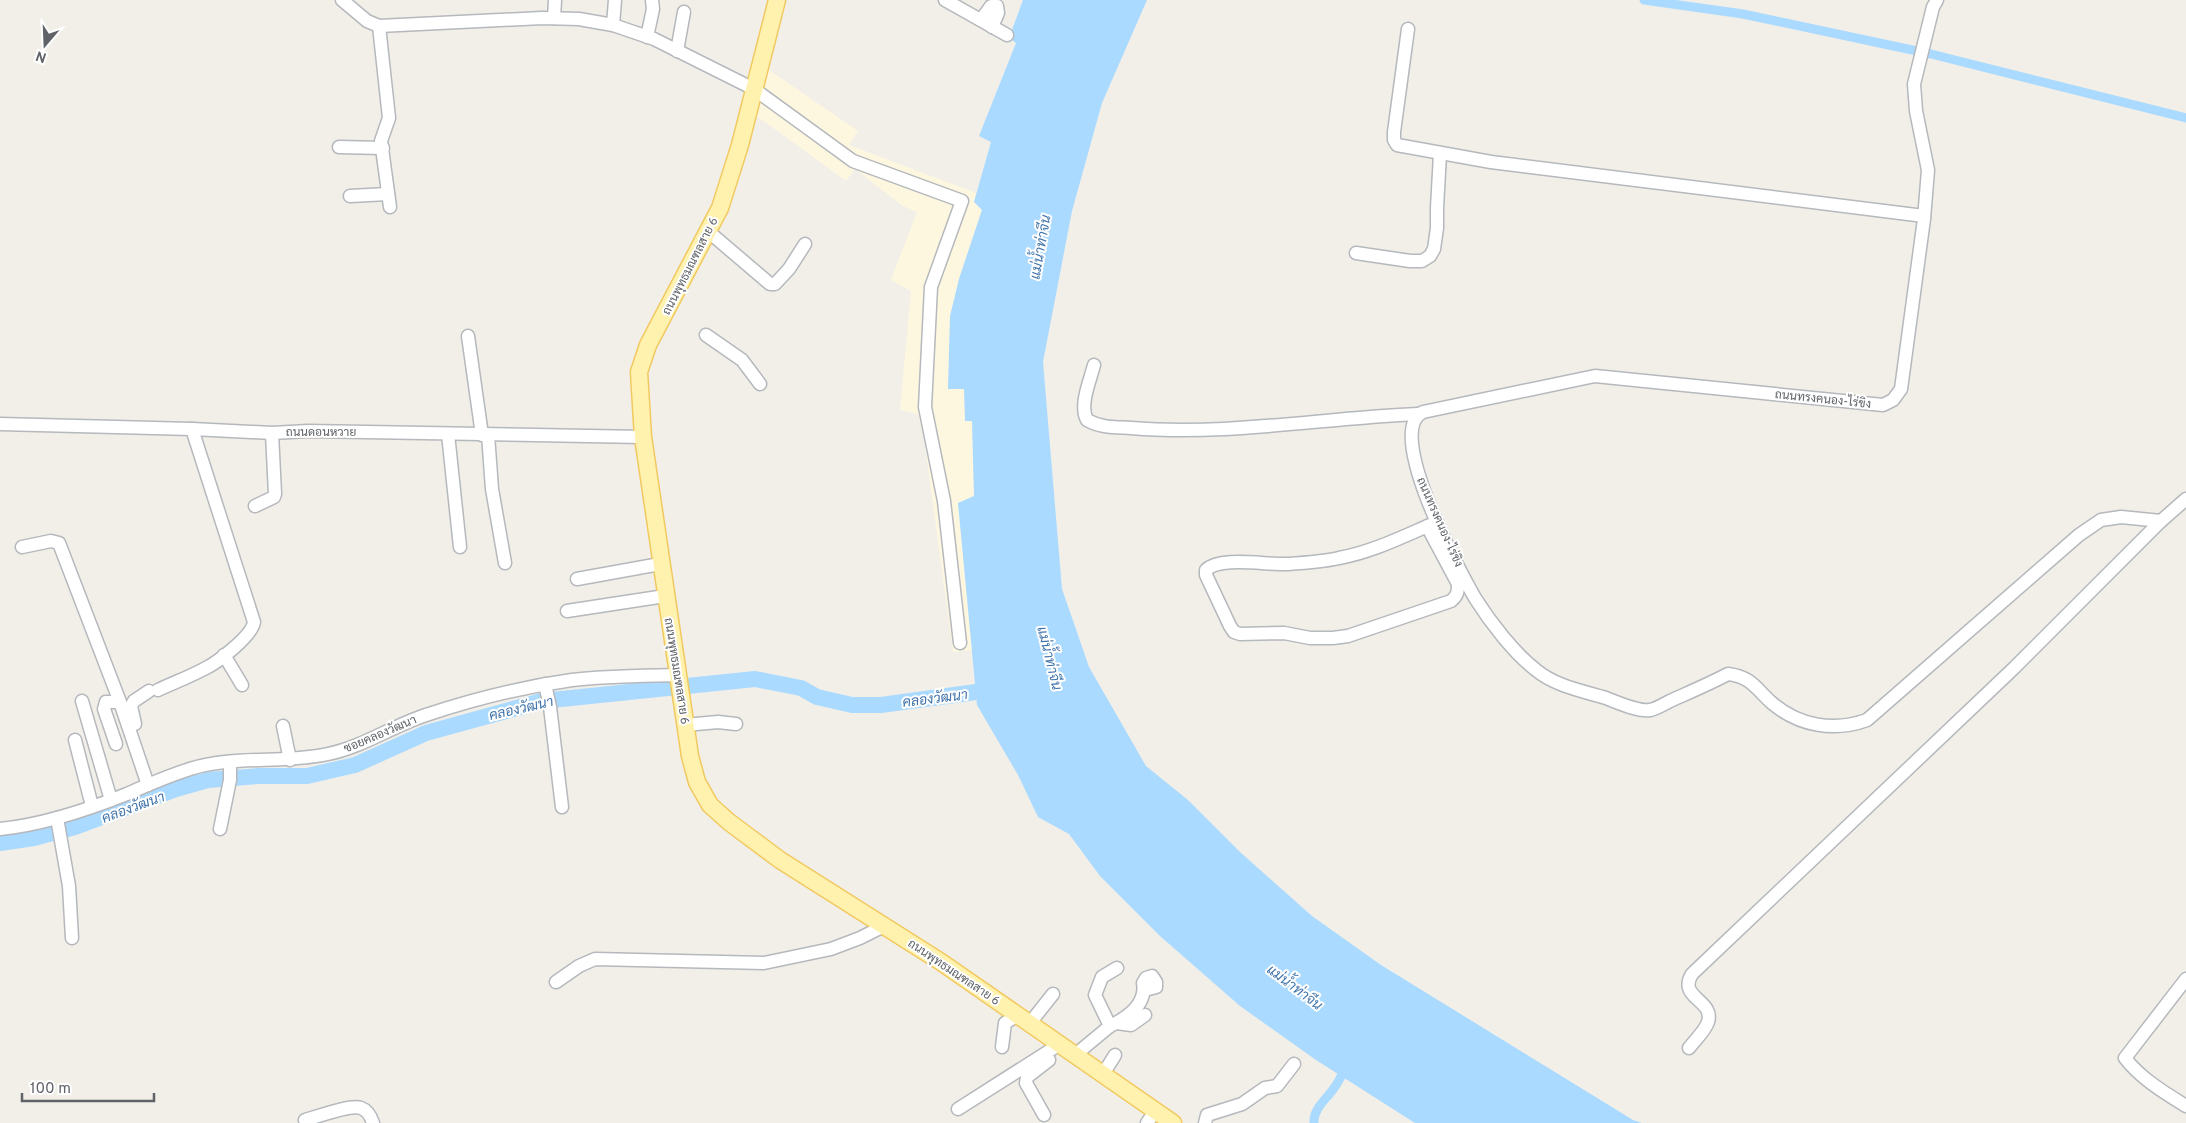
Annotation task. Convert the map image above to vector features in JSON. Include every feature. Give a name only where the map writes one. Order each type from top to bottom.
[{"type":"main road","name":"ถนนพุทธมณฑลสาย 6","points":[[777,0],[729,182],[708,232],[641,362],[638,382],[643,437],[660,564],[685,725],[697,782],[710,806],[780,860],[982,990],[1103,1074],[1152,1117],[1173,1123]]},
{"type":"street","points":[[342,0],[367,21],[379,26],[554,18],[579,19],[613,25],[647,37],[754,89],[853,161],[962,201],[931,287],[925,407],[944,501],[960,643]]},
{"type":"street","points":[[554,18],[555,0]]},
{"type":"street","points":[[613,25],[616,0]]},
{"type":"street","points":[[647,37],[653,9],[652,0]]},
{"type":"street","points":[[945,0],[1006,36]]},
{"type":"street","name":"ถนนทรงคนอง-ไร่ขิง","points":[[1934,0],[1914,84],[1916,111],[1928,170],[1924,216],[1901,389],[1893,400],[1883,405],[1595,376],[1418,414],[1413,421],[1411,431],[1413,457],[1432,524],[1476,599],[1498,628],[1536,671],[1559,683],[1626,705],[1649,710],[1728,674],[1739,675],[1750,680],[1783,712],[1812,724],[1831,728],[1850,726],[1867,720],[2079,535],[2101,520],[2121,517],[2161,521]]},
{"type":"street","points":[[677,51],[684,12]]},
{"type":"street","points":[[350,196],[389,200],[382,137],[389,118],[379,26]]},
{"type":"street","points":[[1408,29],[1394,140],[1397,145],[1440,154],[1924,216]]},
{"type":"street","points":[[339,147],[383,148]]},
{"type":"street","points":[[1356,253],[1410,261],[1422,261],[1430,256],[1434,249],[1437,228],[1436,208],[1440,154]]},
{"type":"street","points":[[708,232],[770,284],[775,284],[789,269],[805,244]]},
{"type":"street","points":[[706,335],[742,360],[760,384]]},
{"type":"street","points":[[468,336],[505,563]]},
{"type":"street","points":[[1094,365],[1084,405],[1084,415],[1087,420],[1104,426],[1158,430],[1212,430],[1418,414]]},
{"type":"street","name":"ถนนดอนหวาย","points":[[0,424],[272,433],[308,431],[643,437]]},
{"type":"street","points":[[152,784],[131,706],[134,702],[154,690],[206,669],[248,635],[253,628],[254,622],[192,429]]},
{"type":"street","points":[[255,506],[274,497],[275,494],[272,433]]},
{"type":"street","points":[[448,434],[460,547]]},
{"type":"street","points":[[1689,1048],[1707,1024],[1708,1018],[1706,1008],[1688,989],[1688,981],[1692,974],[2014,668],[2161,521],[2186,499]]},
{"type":"street","points":[[1432,524],[1458,584],[1456,597],[1451,601],[1348,636],[1310,638],[1284,633],[1240,634],[1234,632],[1206,576],[1206,570],[1210,566],[1218,564],[1236,562],[1285,564],[1340,558],[1400,538],[1432,524]]},
{"type":"street","points":[[22,547],[51,540],[59,543],[152,784]]},
{"type":"street","points":[[578,580],[660,564]]},
{"type":"street","points":[[567,611],[665,596]]},
{"type":"street","points":[[224,655],[242,685]]},
{"type":"street","name":"ซอยคลองวัฒนา","points":[[0,829],[28,826],[58,828],[92,806],[190,769],[214,763],[230,770],[341,751],[368,742],[391,729],[423,716],[487,696],[547,695],[602,678],[679,683]]},
{"type":"street","points":[[547,695],[562,806]]},
{"type":"street","points":[[82,701],[111,800]]},
{"type":"street","points":[[116,744],[104,709],[106,702],[120,702]]},
{"type":"street","points":[[685,725],[718,722],[736,724]]},
{"type":"street","points":[[283,726],[290,760]]},
{"type":"street","points":[[75,740],[92,806]]},
{"type":"street","points":[[220,829],[230,770]]},
{"type":"street","points":[[58,828],[69,886],[72,938]]},
{"type":"street","points":[[556,982],[579,966],[594,959],[764,963],[831,948],[860,938],[884,926]]},
{"type":"street","points":[[1113,1024],[1095,996],[1102,978],[1117,968]]},
{"type":"street","points":[[2186,978],[2125,1058],[2157,1087],[2186,1106]]},
{"type":"street","points":[[958,1109],[1113,1024],[1140,1004],[1145,990]]},
{"type":"street","points":[[1002,1047],[1005,1023],[1053,994]]},
{"type":"street","points":[[1113,1024],[1131,1025],[1145,1015]]},
{"type":"street","points":[[1044,1115],[1028,1089],[1027,1077],[1066,1049]]},
{"type":"street","points":[[1103,1074],[1115,1055]]},
{"type":"street","points":[[1205,1123],[1207,1115],[1212,1112],[1242,1104],[1259,1090],[1278,1086],[1294,1064]]},
{"type":"street","points":[[305,1120],[350,1108],[360,1108],[369,1114],[373,1123]]},
{"type":"shaded area","points":[[766,68],[858,131],[849,145],[976,193],[974,202],[982,209],[959,279],[948,389],[965,389],[965,421],[972,421],[974,496],[958,503],[973,650],[953,652],[924,438],[918,414],[900,410],[911,291],[891,280],[917,212],[903,206],[855,169],[846,181],[754,114]]},
{"type":"water","name":"แม่น้ำท่าจีน","points":[[1023,0],[1147,0],[1102,103],[1072,211],[1043,362],[1062,589],[1089,667],[1146,766],[1188,800],[1240,852],[1312,916],[1381,965],[1633,1120],[1642,1123],[1415,1123],[1316,1060],[1240,1006],[1160,936],[1100,876],[1069,834],[1038,817],[1018,775],[977,705],[958,503],[974,496],[972,421],[965,421],[964,389],[948,389],[950,316],[959,279],[982,210],[974,202],[991,142],[979,136],[1016,43],[1009,38]]},
{"type":"waterway","points":[[1644,0],[1743,14],[1931,54],[2186,118]]},
{"type":"waterway","name":"คลองวัฒนา","points":[[0,843],[34,838],[75,827],[176,789],[208,780],[258,776],[307,776],[355,765],[426,733],[542,701],[755,679],[801,688],[817,697],[852,705],[881,705],[998,689]]},
{"type":"waterway","points":[[1314,1123],[1318,1108],[1336,1086],[1346,1066]]}]
